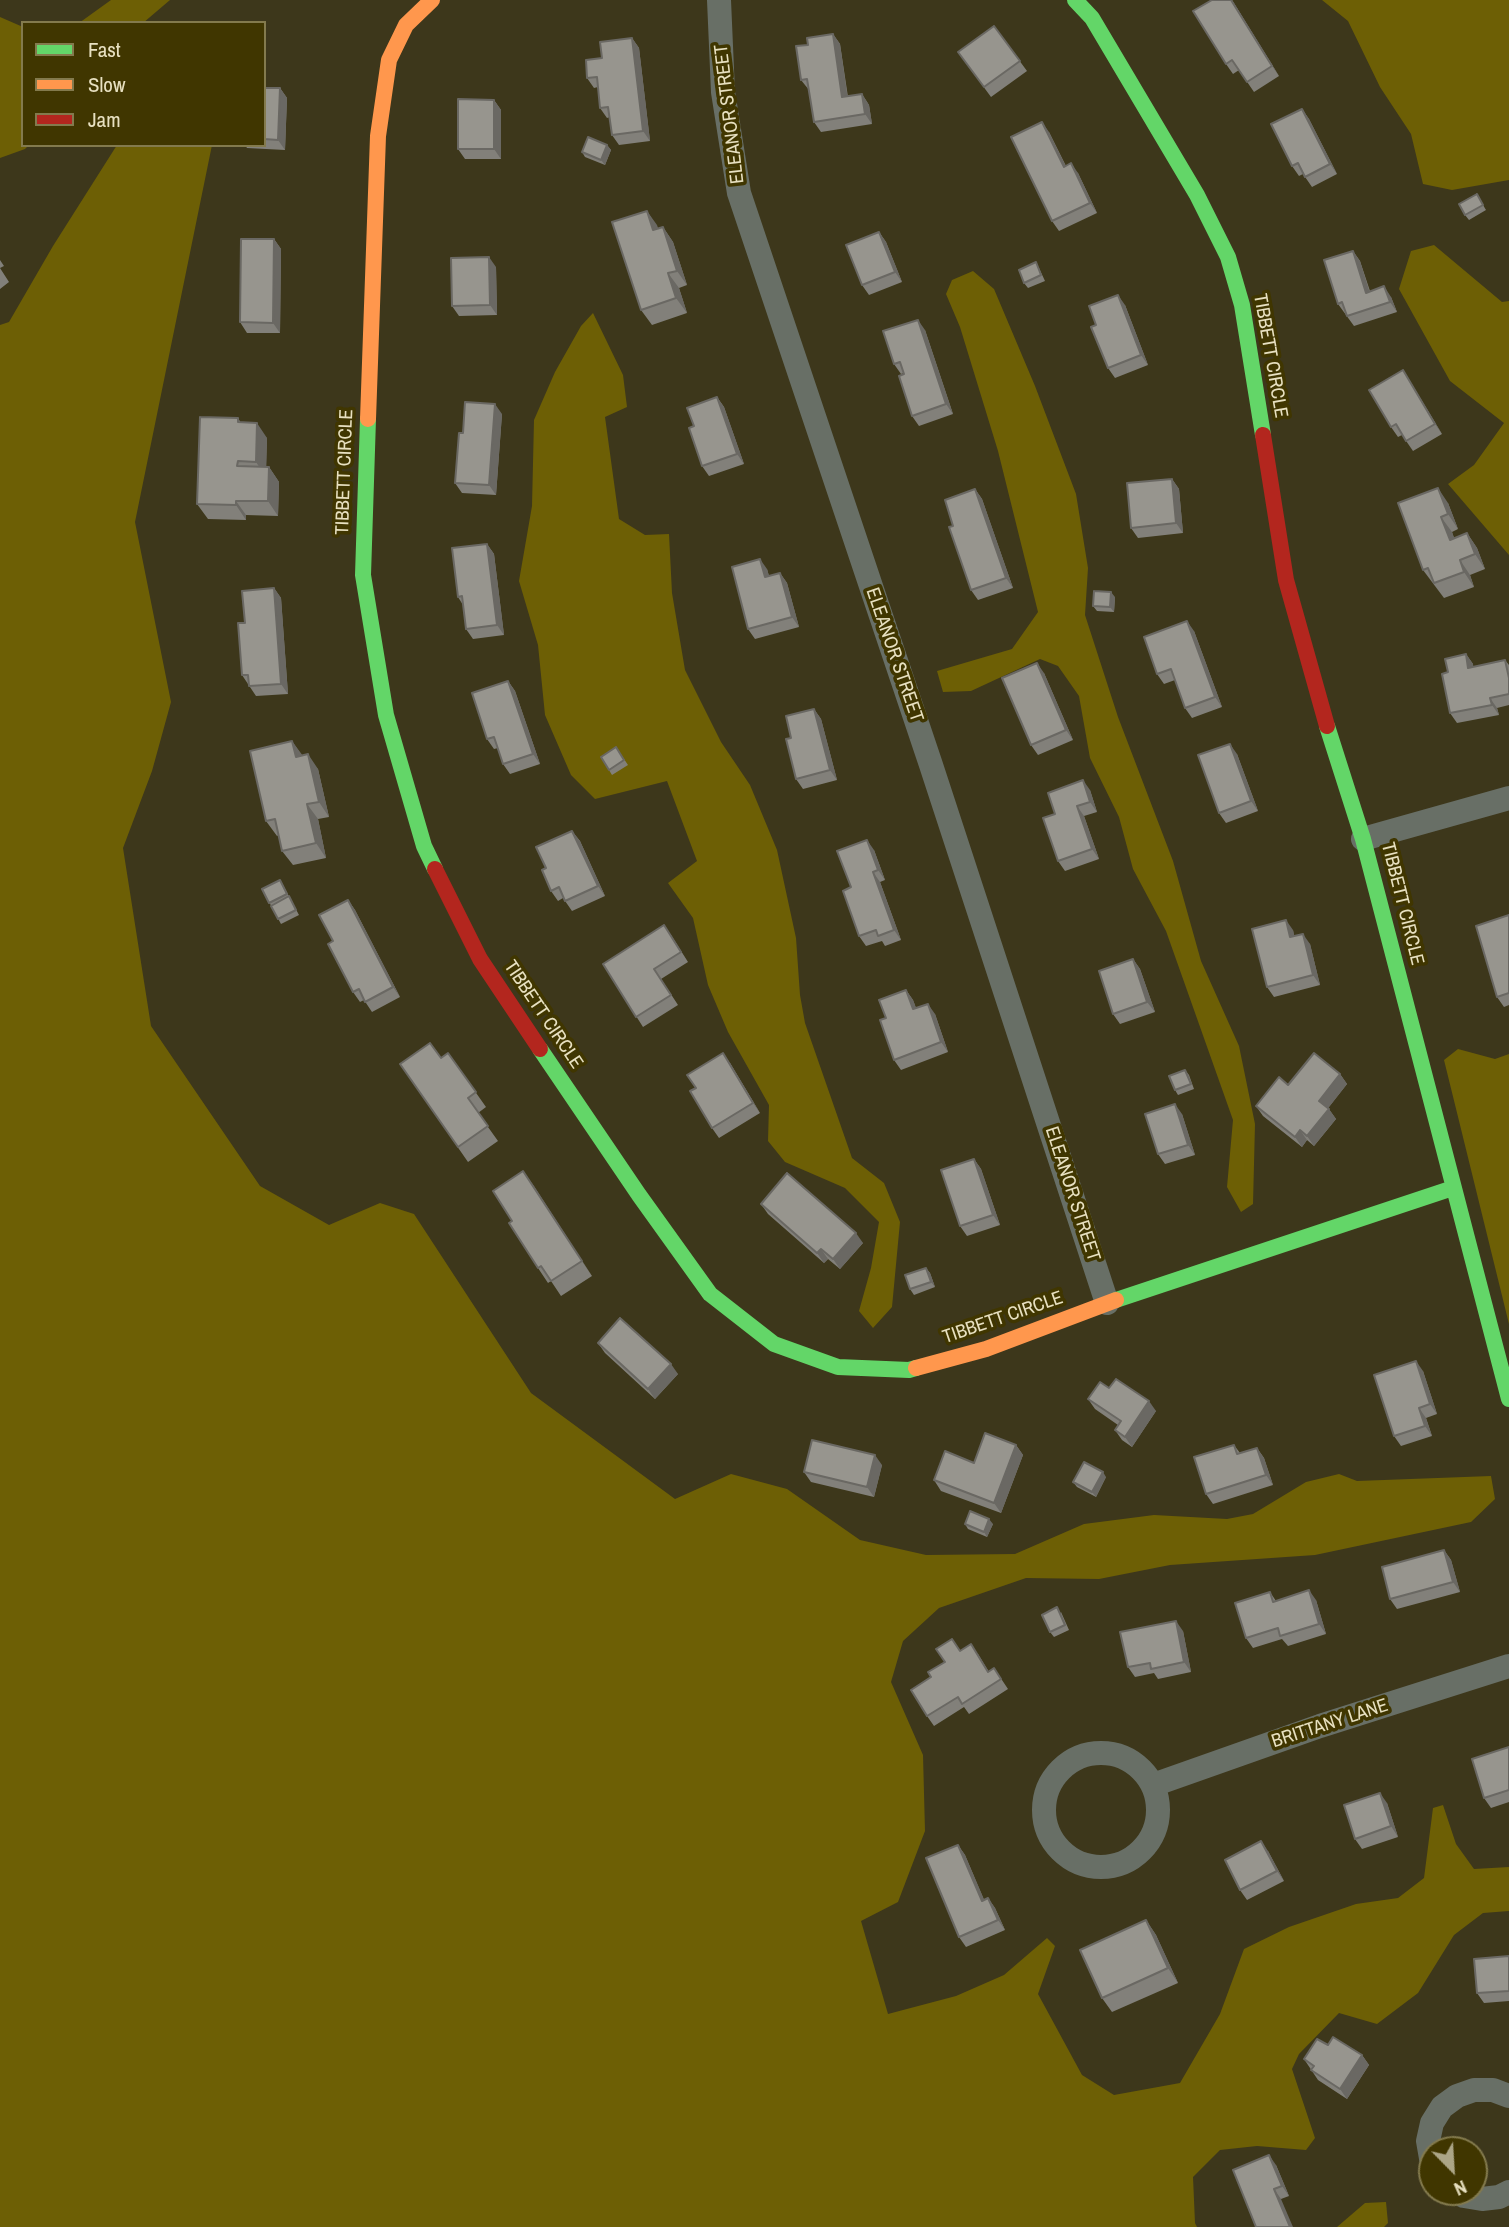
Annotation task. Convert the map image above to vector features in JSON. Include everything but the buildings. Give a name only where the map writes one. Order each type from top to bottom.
[{"type":"street","name":"TIBBETT CIRCLE","points":[[432,0],[406,26],[389,60],[378,136],[363,575],[386,715],[424,846],[480,959],[639,1195],[710,1294],[774,1344],[838,1367],[909,1370],[986,1349],[1108,1303],[1453,1188],[1363,839],[1313,681],[1286,580],[1242,305],[1228,257],[1197,195],[1092,19],[1075,0]]},
{"type":"street","name":"ELEANOR STREET","points":[[719,0],[723,92],[739,193],[1108,1303]]},
{"type":"street","points":[[1363,839],[1509,798]]},
{"type":"street","points":[[1453,1188],[1509,1399]]},
{"type":"street","name":"BRITTANY LANE","points":[[1153,1785],[1320,1726],[1509,1666]]},
{"type":"street","points":[[1094,1753],[1112,1754],[1129,1760],[1143,1770],[1153,1785],[1158,1805],[1157,1824],[1149,1842],[1135,1856],[1117,1864],[1097,1866],[1078,1862],[1062,1851],[1050,1835],[1045,1818],[1045,1800],[1051,1783],[1062,1769],[1076,1758],[1094,1753]]},
{"type":"street","points":[[1429,2136],[1432,2123],[1442,2107],[1457,2096],[1474,2090],[1493,2090],[1509,2096]]},
{"type":"street","points":[[1488,2198],[1509,2192]]},
{"type":"shaded area","points":[[111,0],[170,0],[145,21],[82,21]]},
{"type":"shaded area","points":[[1322,0],[1509,0],[1509,180],[1452,190],[1423,184],[1411,134],[1380,87],[1348,21]]},
{"type":"shaded area","points":[[0,17],[21,26],[21,147],[27,147],[0,158]]},
{"type":"shaded area","points":[[116,147],[212,147],[135,522],[171,702],[152,771],[123,848],[151,1026],[260,1186],[329,1225],[380,1203],[414,1214],[531,1393],[675,1499],[731,1474],[787,1489],[860,1540],[926,1555],[1015,1554],[1084,1524],[1154,1515],[1227,1519],[1253,1514],[1306,1482],[1339,1474],[1357,1481],[1491,1476],[1495,1499],[1471,1522],[1315,1555],[1170,1565],[1099,1579],[1026,1578],[939,1608],[903,1641],[891,1682],[923,1755],[925,1831],[898,1902],[861,1921],[888,2014],[956,1996],[1004,1975],[1047,1938],[1055,1946],[1038,1994],[1082,2075],[1114,2095],[1180,2083],[1220,2014],[1244,1949],[1289,1927],[1356,1904],[1398,1898],[1424,1878],[1433,1808],[1443,1805],[1456,1844],[1474,1869],[1509,1867],[1509,1911],[1483,1913],[1454,1935],[1418,1993],[1377,2024],[1339,2013],[1299,2054],[1292,2069],[1315,2138],[1306,2150],[1257,2146],[1220,2150],[1193,2177],[1197,2227],[0,2227],[0,325],[9,322]]},
{"type":"shaded area","points":[[1434,245],[1502,302],[1509,301],[1509,555],[1448,484],[1474,465],[1504,423],[1450,381],[1399,289],[1411,251]]},
{"type":"shaded area","points":[[973,271],[994,289],[1076,494],[1088,568],[1085,615],[1118,717],[1173,861],[1201,961],[1239,1046],[1255,1124],[1253,1204],[1241,1212],[1227,1187],[1233,1120],[1166,931],[1133,869],[1119,817],[1090,758],[1079,696],[1058,666],[1040,659],[971,691],[943,692],[937,671],[1012,649],[1038,612],[998,451],[960,327],[946,294],[952,280]]},
{"type":"shaded area","points":[[593,313],[623,375],[627,407],[605,417],[619,519],[645,535],[669,534],[672,593],[685,670],[721,742],[750,785],[777,850],[796,938],[805,1023],[852,1158],[884,1183],[900,1222],[892,1307],[873,1328],[859,1311],[871,1268],[879,1222],[845,1188],[785,1162],[768,1141],[769,1105],[728,1032],[708,985],[693,918],[668,883],[697,861],[667,781],[595,799],[571,775],[545,715],[538,645],[519,581],[532,506],[534,420],[555,372],[581,326]]},
{"type":"shaded area","points":[[1458,1049],[1495,1059],[1509,1054],[1509,1324],[1444,1060]]},
{"type":"shaded area","points":[[1386,2202],[1388,2223],[1384,2227],[1337,2227],[1365,2203]]},
{"type":"traffic: fast","points":[[1075,0],[1092,18],[1197,195],[1228,257],[1242,305],[1263,435]]},
{"type":"traffic: fast","points":[[368,419],[363,575],[386,715],[424,846],[435,869]]},
{"type":"traffic: fast","points":[[1327,726],[1363,839],[1509,1399]]},
{"type":"traffic: fast","points":[[540,1049],[710,1294],[774,1344],[838,1367],[916,1368]]},
{"type":"traffic: fast","points":[[1116,1300],[1453,1188]]},
{"type":"traffic: slow","points":[[368,419],[378,136],[389,60],[406,25],[432,0]]},
{"type":"traffic: slow","points":[[916,1368],[986,1349],[1116,1300]]},
{"type":"traffic: jam","points":[[1263,435],[1286,580],[1327,726]]},
{"type":"traffic: jam","points":[[435,869],[480,959],[540,1049]]}]
